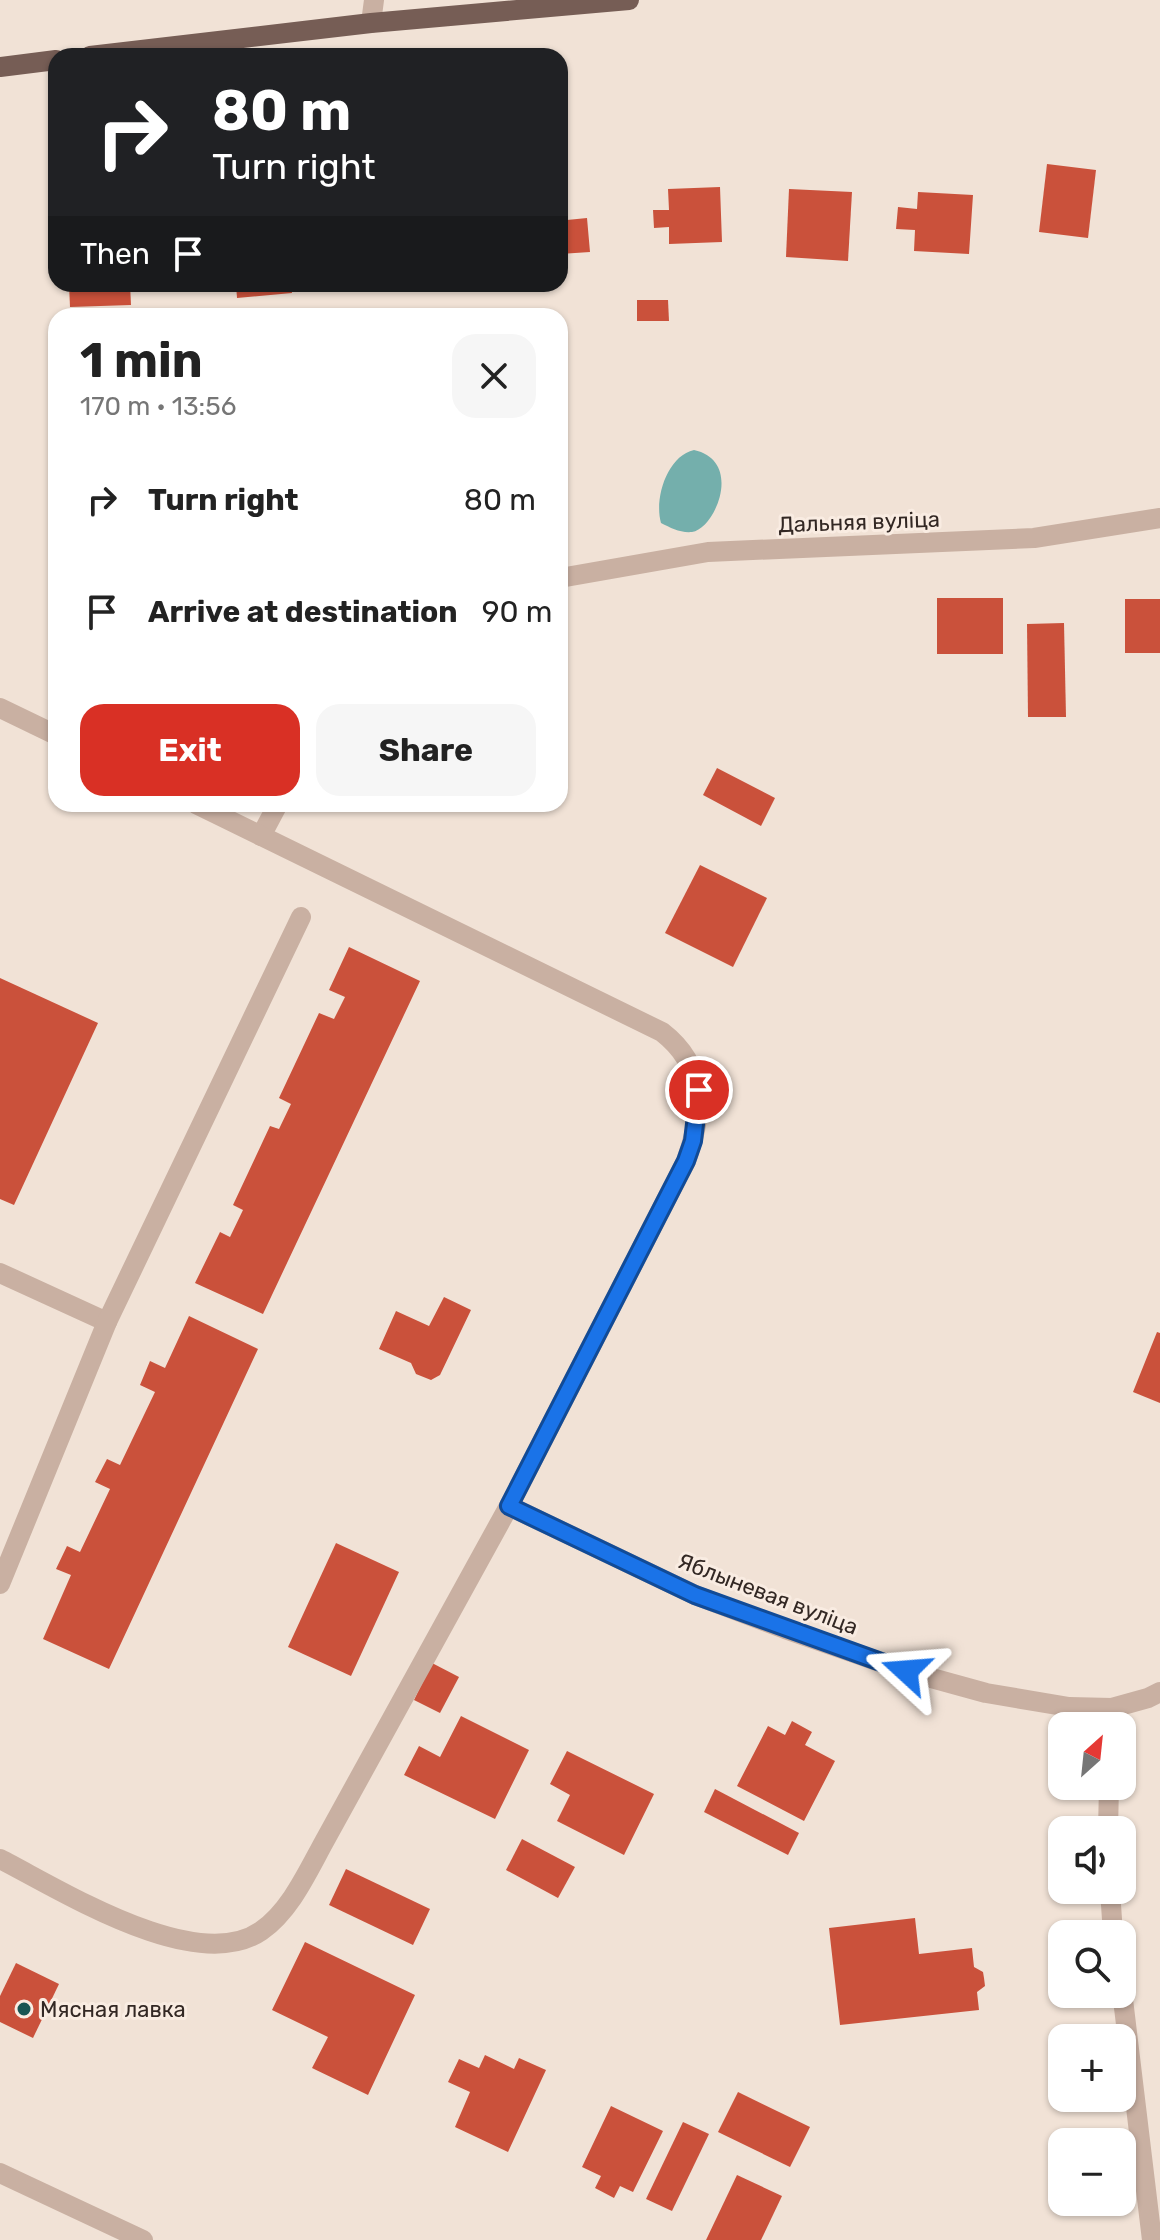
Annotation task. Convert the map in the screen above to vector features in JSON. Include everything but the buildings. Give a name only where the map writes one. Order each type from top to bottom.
[{"type":"main road","points":[[158,48],[371,23],[629,0]]},
{"type":"main road","points":[[0,67],[48,61]]},
{"type":"street","points":[[371,23],[374,0]]},
{"type":"street","name":"Дальняя вуліца","points":[[568,577],[708,552],[1034,538],[1160,518]]},
{"type":"street","points":[[0,708],[48,731]]},
{"type":"street","points":[[0,1859],[134,1926],[184,1942],[236,1942],[260,1932],[277,1916],[298,1888],[509,1506],[686,1161],[693,1141],[699,1090],[691,1064],[677,1044],[662,1032],[212,812]]},
{"type":"street","points":[[261,836],[274,812]]},
{"type":"street","points":[[0,1584],[107,1322],[301,917]]},
{"type":"street","points":[[0,1273],[107,1322]]},
{"type":"street","name":"Яблыневая вуліца","points":[[509,1506],[695,1595],[906,1671],[986,1693],[1090,1712]]},
{"type":"street","name":"Яблыневая вуліца","points":[[1121,1712],[1160,1692]]},
{"type":"street","points":[[1124,2008],[1152,2240]]},
{"type":"street","points":[[0,2173],[143,2240]]},
{"type":"water","points":[[694,450],[709,457],[718,467],[720,494],[716,508],[701,528],[684,532],[661,523],[659,502],[670,469],[676,461]]},
{"type":"place","name":"Мясная лавка","points":[[24,2009]]},
{"type":"route","points":[[699,1090],[693,1141],[686,1161],[509,1506],[695,1595],[906,1671]]}]
